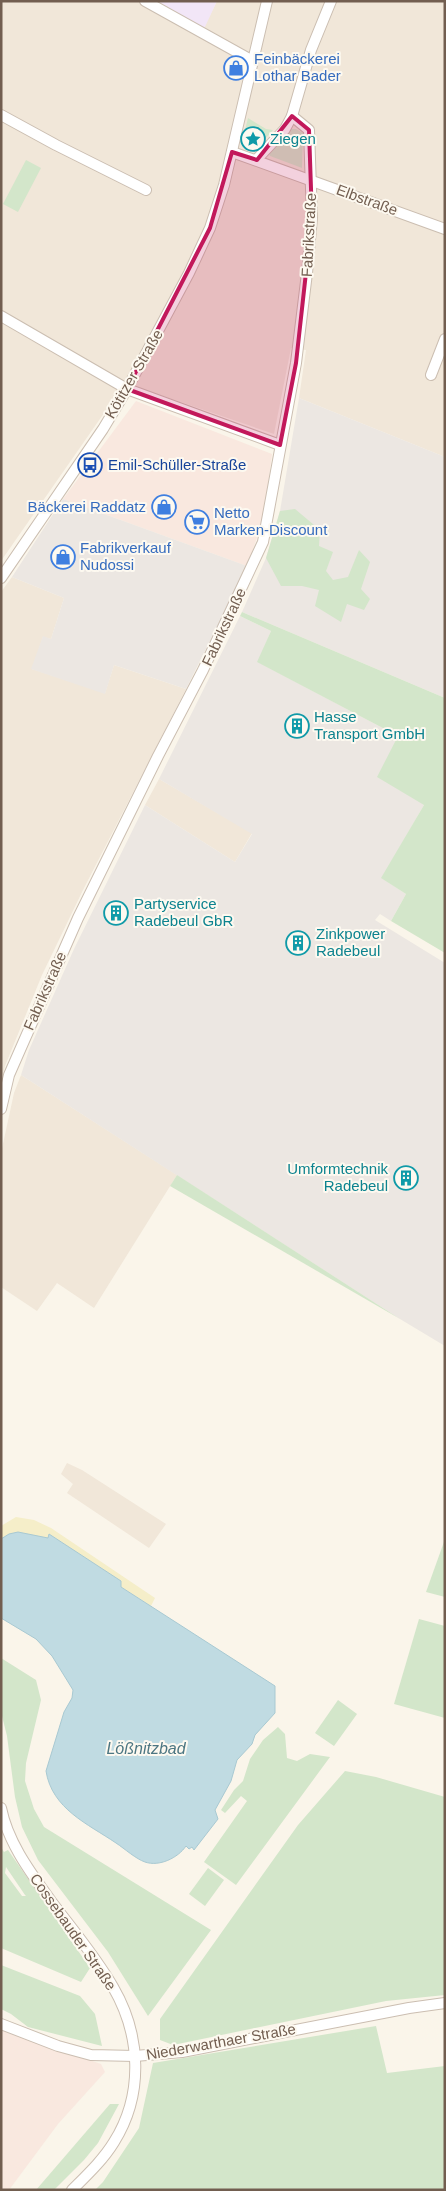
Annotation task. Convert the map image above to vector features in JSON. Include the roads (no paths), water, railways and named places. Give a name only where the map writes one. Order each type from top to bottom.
[{"type":"street","points":[[145,1],[253,61]]},
{"type":"street","name":"Kötitzer Straße","points":[[1,578],[103,429],[128,389],[189,273],[210,228],[218,209],[267,1]]},
{"type":"street","points":[[257,160],[285,129],[292,116],[311,50],[331,1]]},
{"type":"street","points":[[1,114],[56,145],[146,190]]},
{"type":"street","name":"Fabrikstraße","points":[[1,1109],[9,1075],[78,918],[158,756],[204,670],[263,542],[296,363],[312,218],[309,130],[292,116]]},
{"type":"street","name":"Elbstraße","points":[[232,152],[445,229]]},
{"type":"street","points":[[1,316],[128,389],[280,445]]},
{"type":"street","points":[[431,375],[445,339]]},
{"type":"street","name":"Cossebauder Straße","points":[[1,1808],[14,1843],[28,1868],[113,1986],[131,2027],[135,2056],[133,2095],[126,2119],[114,2142],[94,2168],[72,2190]]},
{"type":"street","name":"Niederwarthaer Straße","points":[[1,2024],[58,2046],[91,2055],[135,2056],[182,2052],[399,2009],[445,2003]]},
{"type":"water","name":"Lößnitzbad","points":[[18,1532],[48,1538],[49,1534],[121,1581],[121,1587],[275,1686],[275,1713],[255,1735],[252,1744],[237,1760],[231,1781],[215,1810],[218,1819],[194,1850],[192,1847],[189,1849],[186,1846],[168,1860],[156,1863],[145,1862],[83,1822],[63,1805],[56,1796],[46,1771],[64,1712],[72,1698],[73,1690],[52,1656],[36,1639],[1,1618],[1,1539],[9,1534]]},
{"type":"place","name":"Feinbäckerei Lothar Bader","points":[[236,68]]},
{"type":"place","name":"Ziegen","points":[[253,139]]},
{"type":"place","name":"Emil-Schüller-Straße","points":[[90,465]]},
{"type":"place","name":"Bäckerei Raddatz","points":[[164,507]]},
{"type":"place","name":"Netto Marken-Discount","points":[[197,522]]},
{"type":"place","name":"Fabrikverkauf Nudossi","points":[[63,557]]},
{"type":"place","name":"Hasse Transport GmbH","points":[[297,726]]},
{"type":"place","name":"Partyservice Radebeul GbR","points":[[116,913]]},
{"type":"place","name":"Zinkpower Radebeul","points":[[298,943]]},
{"type":"place","name":"Umformtechnik Radebeul","points":[[406,1178]]}]
